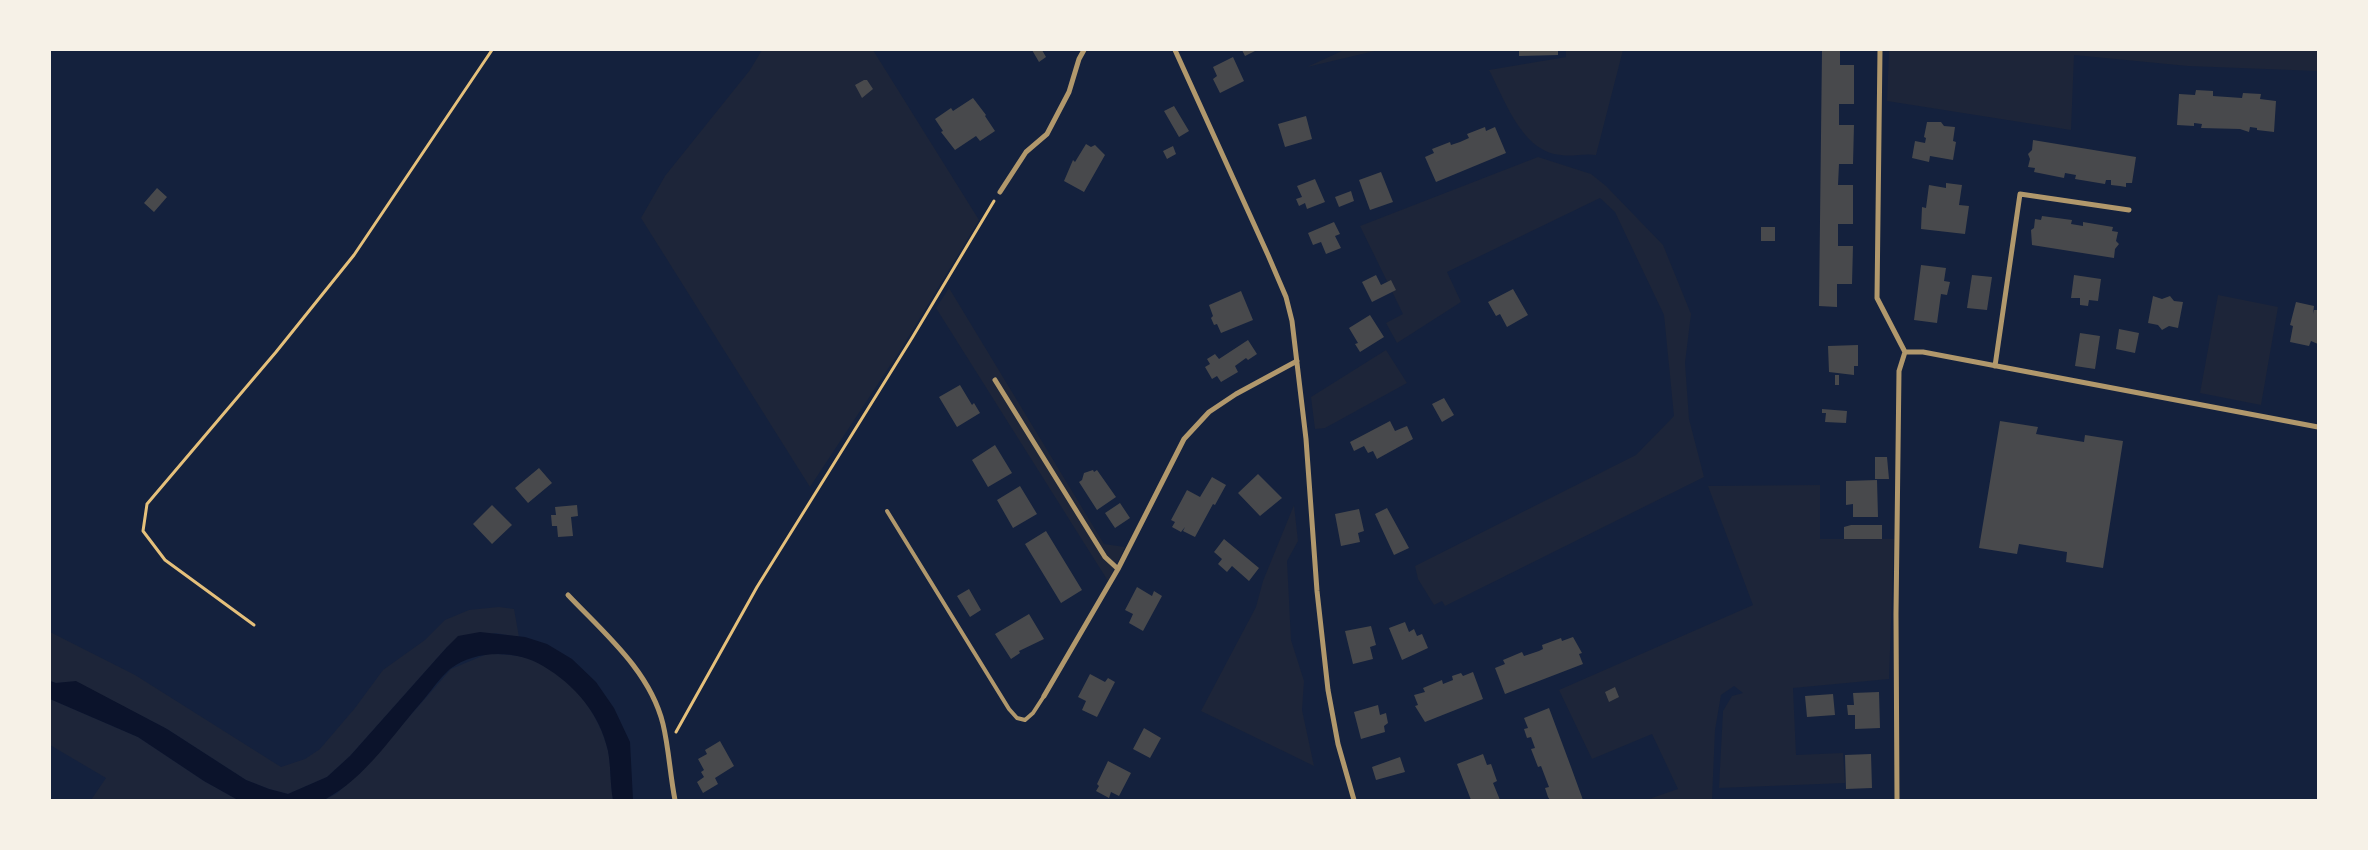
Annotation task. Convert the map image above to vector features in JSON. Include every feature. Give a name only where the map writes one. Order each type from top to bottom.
[{"type":"street","points":[[1000,192],[1026,152],[1047,134],[1069,92],[1079,59],[1084,50]]},
{"type":"street","points":[[1175,50],[1194,88],[1286,297],[1292,321],[1306,439],[1317,591],[1328,690],[1338,744],[1354,800]]},
{"type":"street","points":[[1880,50],[1877,298],[1905,352],[1899,371],[1896,614],[1897,800]]},
{"type":"street","points":[[1995,366],[2020,194],[2129,210]]},
{"type":"street","points":[[1905,352],[1924,352],[2318,427]]},
{"type":"street","points":[[1044,696],[1118,569],[1184,439],[1209,412],[1236,394],[1297,361]]},
{"type":"street","points":[[995,380],[1105,557],[1118,569]]},
{"type":"street","points":[[568,596],[628,658],[652,693],[663,722],[675,800]]},
{"type":"lane","points":[[887,511],[1009,709],[1017,718],[1025,720],[1044,696]]},
{"type":"path","points":[[254,625],[165,560],[143,531],[147,504],[276,352],[354,255],[492,50]]},
{"type":"path","points":[[668,748],[757,587],[912,338],[1000,192]]},
{"type":"shaded area","points":[[762,50],[873,50],[979,220],[903,346],[810,487],[641,218],[665,176],[750,70]]},
{"type":"shaded area","points":[[1344,50],[1379,50],[1307,67]]},
{"type":"shaded area","points":[[1566,50],[1623,50],[1596,155],[1561,155],[1547,152],[1536,145],[1516,123],[1489,70],[1566,57]]},
{"type":"shaded area","points":[[1889,50],[2318,50],[2318,71],[2188,66],[2074,55],[2071,130],[1887,101]]},
{"type":"shaded area","points":[[1538,157],[1591,174],[1606,186],[1663,245],[1691,314],[1685,363],[1689,419],[1704,477],[1445,606],[1442,601],[1434,605],[1418,579],[1415,566],[1636,455],[1674,416],[1664,315],[1615,212],[1600,198],[1447,272],[1461,302],[1397,343],[1386,323],[1403,314],[1360,226]]},
{"type":"shaded area","points":[[949,288],[1104,544],[1125,547],[1108,581],[936,308]]},
{"type":"shaded area","points":[[2218,295],[2278,307],[2261,405],[2200,393]]},
{"type":"shaded area","points":[[1386,350],[1407,383],[1325,428],[1315,429],[1311,397]]},
{"type":"shaded area","points":[[1820,485],[1820,539],[1894,539],[1889,679],[1793,688],[1796,755],[1843,753],[1845,783],[1719,788],[1723,711],[1732,696],[1743,693],[1734,686],[1721,695],[1715,730],[1712,800],[1646,800],[1678,789],[1652,734],[1592,759],[1559,690],[1753,605],[1708,486]]},
{"type":"shaded area","points":[[1294,505],[1298,541],[1287,561],[1291,640],[1304,681],[1302,710],[1314,766],[1201,711],[1256,607],[1263,581]]},
{"type":"shaded area","points":[[499,607],[514,609],[519,637],[495,633],[447,647],[350,756],[327,777],[288,794],[246,780],[167,729],[76,682],[56,683],[50,681],[50,632],[135,675],[281,767],[305,759],[320,749],[355,708],[383,670],[425,640],[445,620],[469,610]]},
{"type":"shaded area","points":[[480,632],[525,637],[547,644],[572,659],[596,682],[614,708],[630,742],[633,800],[613,800],[609,757],[604,738],[592,713],[576,691],[543,666],[521,657],[497,654],[484,655],[460,662],[450,669],[379,754],[353,780],[324,800],[238,800],[204,781],[138,737],[50,699],[50,681],[56,683],[76,681],[167,729],[246,780],[288,794],[327,777],[350,756],[458,636]]},
{"type":"shaded area","points":[[487,654],[510,655],[532,659],[546,665],[570,684],[590,709],[604,736],[610,762],[613,800],[324,800],[336,794],[361,772],[451,669]]},
{"type":"shaded area","points":[[50,699],[138,737],[204,781],[238,800],[91,800],[106,778],[50,745]]},
{"type":"building","points":[[1032,50],[1042,50],[1046,57],[1039,62]]},
{"type":"building","points":[[1242,50],[1257,50],[1245,56]]},
{"type":"building","points":[[1519,50],[1558,50],[1558,55],[1519,56]]},
{"type":"building","points":[[1822,50],[1840,50],[1840,65],[1854,65],[1854,104],[1839,104],[1839,125],[1854,125],[1853,164],[1839,164],[1838,185],[1853,185],[1853,224],[1838,224],[1838,246],[1853,246],[1852,284],[1837,284],[1837,307],[1819,306]]},
{"type":"building","points":[[1233,57],[1244,81],[1220,93],[1213,79],[1217,76],[1213,67]]},
{"type":"building","points":[[867,80],[873,89],[862,98],[855,85]]},
{"type":"building","points":[[2196,90],[2213,91],[2213,96],[2242,98],[2243,93],[2261,94],[2260,99],[2276,101],[2274,132],[2257,130],[2257,128],[2250,127],[2249,132],[2240,129],[2201,128],[2202,124],[2194,123],[2194,126],[2177,125],[2179,94],[2195,95]]},
{"type":"building","points":[[973,98],[995,131],[980,141],[976,136],[955,150],[941,132],[943,131],[935,119],[951,108],[953,111]]},
{"type":"building","points":[[1174,106],[1189,131],[1179,137],[1164,111]]},
{"type":"building","points":[[1306,116],[1312,139],[1285,147],[1278,124]]},
{"type":"building","points":[[1927,122],[1941,122],[1944,126],[1955,127],[1953,141],[1956,142],[1953,160],[1930,156],[1929,162],[1912,158],[1915,141],[1925,143],[1926,138],[1924,137]]},
{"type":"building","points":[[1485,127],[1486,131],[1495,127],[1506,153],[1436,182],[1425,157],[1434,153],[1432,149],[1450,142],[1451,145],[1460,142],[1469,138],[1467,134]]},
{"type":"building","points":[[2033,140],[2136,157],[2132,183],[2126,183],[2126,187],[2111,185],[2111,180],[2106,180],[2105,184],[2075,179],[2076,175],[2065,173],[2064,178],[2034,172],[2035,168],[2028,167],[2030,159],[2028,154],[2032,150]]},
{"type":"building","points":[[1086,144],[1091,147],[1095,145],[1105,155],[1084,192],[1064,181],[1073,160],[1075,162]]},
{"type":"building","points":[[1173,146],[1176,154],[1167,159],[1163,151]]},
{"type":"building","points":[[1381,172],[1393,202],[1370,210],[1359,180]]},
{"type":"building","points":[[1315,179],[1325,202],[1307,209],[1305,203],[1299,206],[1296,199],[1302,197],[1297,186]]},
{"type":"building","points":[[1946,183],[1962,185],[1959,205],[1969,206],[1965,234],[1921,229],[1922,207],[1926,208],[1929,185],[1946,188]]},
{"type":"building","points":[[157,188],[167,197],[154,212],[144,203]]},
{"type":"building","points":[[1351,191],[1354,201],[1339,207],[1335,197]]},
{"type":"building","points":[[2042,216],[2072,220],[2071,224],[2083,226],[2083,222],[2113,227],[2112,231],[2118,232],[2116,241],[2119,244],[2115,249],[2114,258],[2032,245],[2031,230],[2034,228],[2035,219],[2041,220]]},
{"type":"building","points":[[1334,222],[1340,234],[1335,236],[1341,248],[1326,254],[1321,242],[1313,245],[1308,233]]},
{"type":"building","points":[[1761,227],[1775,227],[1775,241],[1761,241]]},
{"type":"building","points":[[1921,265],[1946,268],[1944,281],[1950,282],[1947,295],[1941,294],[1937,323],[1914,320]]},
{"type":"building","points":[[1376,275],[1381,285],[1391,280],[1396,290],[1372,302],[1362,282]]},
{"type":"building","points":[[1972,275],[1992,277],[1987,310],[1967,308]]},
{"type":"building","points":[[2074,275],[2101,279],[2098,301],[2089,300],[2088,306],[2080,305],[2080,298],[2071,298]]},
{"type":"building","points":[[1513,289],[1528,315],[1507,327],[1500,314],[1496,316],[1488,302]]},
{"type":"building","points":[[1241,291],[1253,320],[1221,333],[1217,324],[1214,325],[1211,318],[1213,316],[1209,305]]},
{"type":"building","points":[[2153,296],[2162,299],[2170,296],[2174,301],[2183,302],[2178,328],[2169,326],[2162,330],[2158,325],[2148,323]]},
{"type":"building","points":[[2296,302],[2314,306],[2313,314],[2314,310],[2318,310],[2318,344],[2311,341],[2309,346],[2290,342],[2293,326],[2290,325]]},
{"type":"building","points":[[1370,315],[1384,337],[1360,352],[1355,344],[1358,343],[1349,328]]},
{"type":"building","points":[[2119,329],[2139,333],[2135,353],[2116,349]]},
{"type":"building","points":[[2080,333],[2100,336],[2095,369],[2075,366]]},
{"type":"building","points":[[1248,340],[1257,354],[1248,360],[1246,358],[1235,366],[1238,372],[1221,382],[1217,376],[1212,379],[1205,367],[1210,364],[1207,359],[1215,354],[1219,359]]},
{"type":"building","points":[[1858,345],[1858,366],[1854,366],[1854,375],[1829,372],[1828,346]]},
{"type":"building","points":[[1835,375],[1839,375],[1839,385],[1835,385]]},
{"type":"building","points":[[960,385],[972,405],[974,403],[980,413],[957,427],[939,397]]},
{"type":"building","points":[[1444,398],[1454,415],[1442,422],[1432,404]]},
{"type":"building","points":[[1822,409],[1847,411],[1846,423],[1825,422],[1826,413],[1822,413]]},
{"type":"building","points":[[1390,421],[1395,431],[1407,426],[1413,439],[1377,459],[1373,451],[1368,453],[1364,446],[1354,451],[1350,442]]},
{"type":"building","points":[[2000,421],[2038,427],[2036,434],[2084,442],[2085,435],[2123,441],[2103,568],[2066,562],[2067,552],[2019,544],[2017,554],[1979,548]]},
{"type":"building","points":[[995,445],[1012,473],[988,487],[972,460]]},
{"type":"building","points":[[1875,457],[1887,457],[1889,479],[1875,479]]},
{"type":"building","points":[[539,468],[552,483],[528,503],[515,488]]},
{"type":"building","points":[[1093,470],[1094,472],[1097,470],[1116,497],[1097,510],[1079,482],[1082,480],[1084,473]]},
{"type":"building","points":[[1258,474],[1282,498],[1260,516],[1238,493]]},
{"type":"building","points":[[1212,477],[1226,485],[1195,537],[1183,531],[1185,527],[1181,532],[1172,527],[1175,522],[1171,520],[1187,490],[1200,497]]},
{"type":"building","points":[[1877,480],[1878,517],[1853,517],[1853,504],[1846,505],[1846,481]]},
{"type":"building","points":[[1020,486],[1037,514],[1013,528],[997,500]]},
{"type":"building","points":[[1120,503],[1130,518],[1115,528],[1105,513]]},
{"type":"building","points":[[492,505],[512,525],[492,544],[473,524]]},
{"type":"building","points":[[577,505],[578,516],[571,517],[573,536],[558,537],[557,526],[552,526],[551,515],[556,515],[555,507]]},
{"type":"building","points":[[1387,508],[1409,548],[1394,555],[1375,514]]},
{"type":"building","points":[[1359,509],[1364,531],[1358,533],[1360,542],[1341,546],[1335,514]]},
{"type":"building","points":[[1851,525],[1882,525],[1882,539],[1844,539],[1844,527]]},
{"type":"building","points":[[1046,531],[1082,590],[1061,603],[1025,544]]},
{"type":"building","points":[[1224,539],[1259,568],[1249,581],[1232,566],[1227,572],[1218,564],[1222,559],[1214,552]]},
{"type":"building","points":[[1137,587],[1152,596],[1154,591],[1162,596],[1143,631],[1129,623],[1133,614],[1125,610]]},
{"type":"building","points":[[969,589],[981,610],[970,617],[957,596]]},
{"type":"building","points":[[1029,614],[1044,639],[1019,651],[1020,653],[1011,659],[995,634]]},
{"type":"building","points":[[1405,622],[1409,632],[1414,629],[1417,636],[1422,634],[1428,648],[1402,660],[1389,628]]},
{"type":"building","points":[[1371,626],[1376,645],[1370,647],[1373,659],[1353,664],[1345,631]]},
{"type":"building","points":[[1573,637],[1582,653],[1579,654],[1583,664],[1505,694],[1495,668],[1505,664],[1503,660],[1522,652],[1524,656],[1539,651],[1543,649],[1542,645],[1561,638],[1562,641]]},
{"type":"building","points":[[1473,672],[1483,699],[1425,722],[1415,706],[1418,705],[1414,695],[1425,692],[1423,688],[1442,680],[1443,684],[1453,680],[1452,676],[1461,673],[1463,676]]},
{"type":"building","points":[[1090,674],[1105,682],[1108,678],[1115,682],[1097,717],[1082,710],[1086,701],[1078,697]]},
{"type":"building","points":[[1615,687],[1619,697],[1609,702],[1605,692]]},
{"type":"building","points":[[1879,692],[1880,728],[1855,729],[1855,715],[1848,715],[1847,705],[1854,705],[1853,693]]},
{"type":"building","points":[[1833,694],[1835,715],[1807,717],[1805,696]]},
{"type":"building","points":[[1378,705],[1380,715],[1386,713],[1388,723],[1384,726],[1385,732],[1361,739],[1354,712]]},
{"type":"building","points":[[1549,708],[1583,800],[1550,800],[1548,797],[1545,788],[1549,787],[1541,766],[1538,767],[1531,749],[1535,748],[1531,737],[1527,738],[1524,729],[1528,728],[1524,718]]},
{"type":"building","points":[[1144,728],[1161,738],[1150,758],[1133,749]]},
{"type":"building","points":[[720,741],[734,766],[715,778],[718,784],[703,793],[697,782],[704,777],[701,772],[704,770],[698,759],[707,754],[705,750]]},
{"type":"building","points":[[1483,754],[1487,765],[1491,764],[1497,781],[1493,783],[1500,800],[1471,800],[1457,764]]},
{"type":"building","points":[[1871,754],[1872,788],[1846,789],[1845,755]]},
{"type":"building","points":[[1400,757],[1405,772],[1376,780],[1372,767]]},
{"type":"building","points":[[1108,761],[1131,773],[1119,796],[1111,792],[1109,798],[1096,791],[1099,786],[1097,784]]}]
